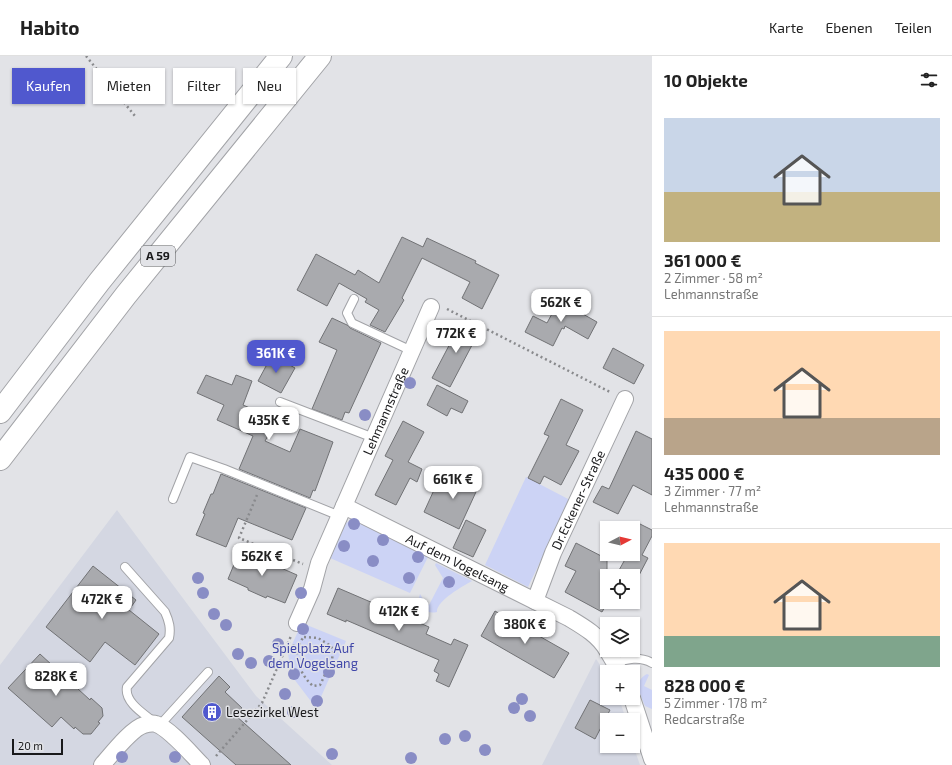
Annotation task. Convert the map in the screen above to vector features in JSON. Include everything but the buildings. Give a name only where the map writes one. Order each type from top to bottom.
[{"type":"highway","name":"A 59","points":[[0,412],[99,282],[281,56]]},
{"type":"highway","name":"A 59","points":[[0,459],[126,295],[320,56]]},
{"type":"street","name":"Lehmannstraße","points":[[297,622],[312,589],[317,570],[342,511],[431,308]]},
{"type":"street","name":"Dr.Eckener-Straße","points":[[535,601],[553,553],[625,399]]},
{"type":"street","name":"Auf dem Vogelsang","points":[[342,511],[535,601],[588,629],[603,644],[612,659]]},
{"type":"street","points":[[634,705],[652,759]]},
{"type":"street","points":[[102,765],[137,729],[143,725],[158,725],[207,762]]},
{"type":"lane","points":[[354,299],[347,313],[352,323],[412,351]]},
{"type":"lane","points":[[280,402],[374,438]]},
{"type":"lane","points":[[173,499],[190,457],[262,484],[342,511]]},
{"type":"lane","points":[[125,566],[166,612],[170,621],[171,631],[170,638],[127,688],[127,696],[138,708],[158,725],[208,672]]},
{"type":"lane","points":[[612,659],[636,658],[652,663]]},
{"type":"path","points":[[86,56],[135,116]]},
{"type":"path","points":[[431,308],[450,310],[625,399]]},
{"type":"path","points":[[262,484],[239,538],[317,570]]},
{"type":"path","points":[[207,762],[262,704],[297,622]]},
{"type":"path","points":[[308,637],[318,638],[331,646],[333,651],[332,660],[320,685],[313,686],[301,671],[298,657],[299,648],[302,639],[308,637]]},
{"type":"path","points":[[288,643],[299,648]]},
{"type":"shaded area","points":[[117,510],[256,696],[332,765],[0,765],[0,665]]},
{"type":"shaded area","points":[[596,659],[600,665],[600,705],[621,705],[624,713],[600,713],[600,753],[636,753],[640,765],[542,765]]},
{"type":"green space","points":[[526,477],[570,500],[528,587],[485,565]]},
{"type":"green space","points":[[353,519],[428,557],[410,593],[330,558],[346,523]]},
{"type":"green space","points":[[436,563],[472,581],[451,594],[441,603],[437,612],[433,613],[425,611],[422,608],[419,598],[420,594],[426,604],[429,605],[443,578],[435,565]]},
{"type":"green space","name":"Spielplatz Auf dem Vogelsang","points":[[302,623],[346,641],[316,708],[291,675],[288,653]]},
{"type":"green space","points":[[647,674],[649,675],[644,686],[652,690],[652,709],[645,706],[641,697],[640,680]]},
{"type":"place","name":"Lesezirkel West","points":[[212,712]]}]
